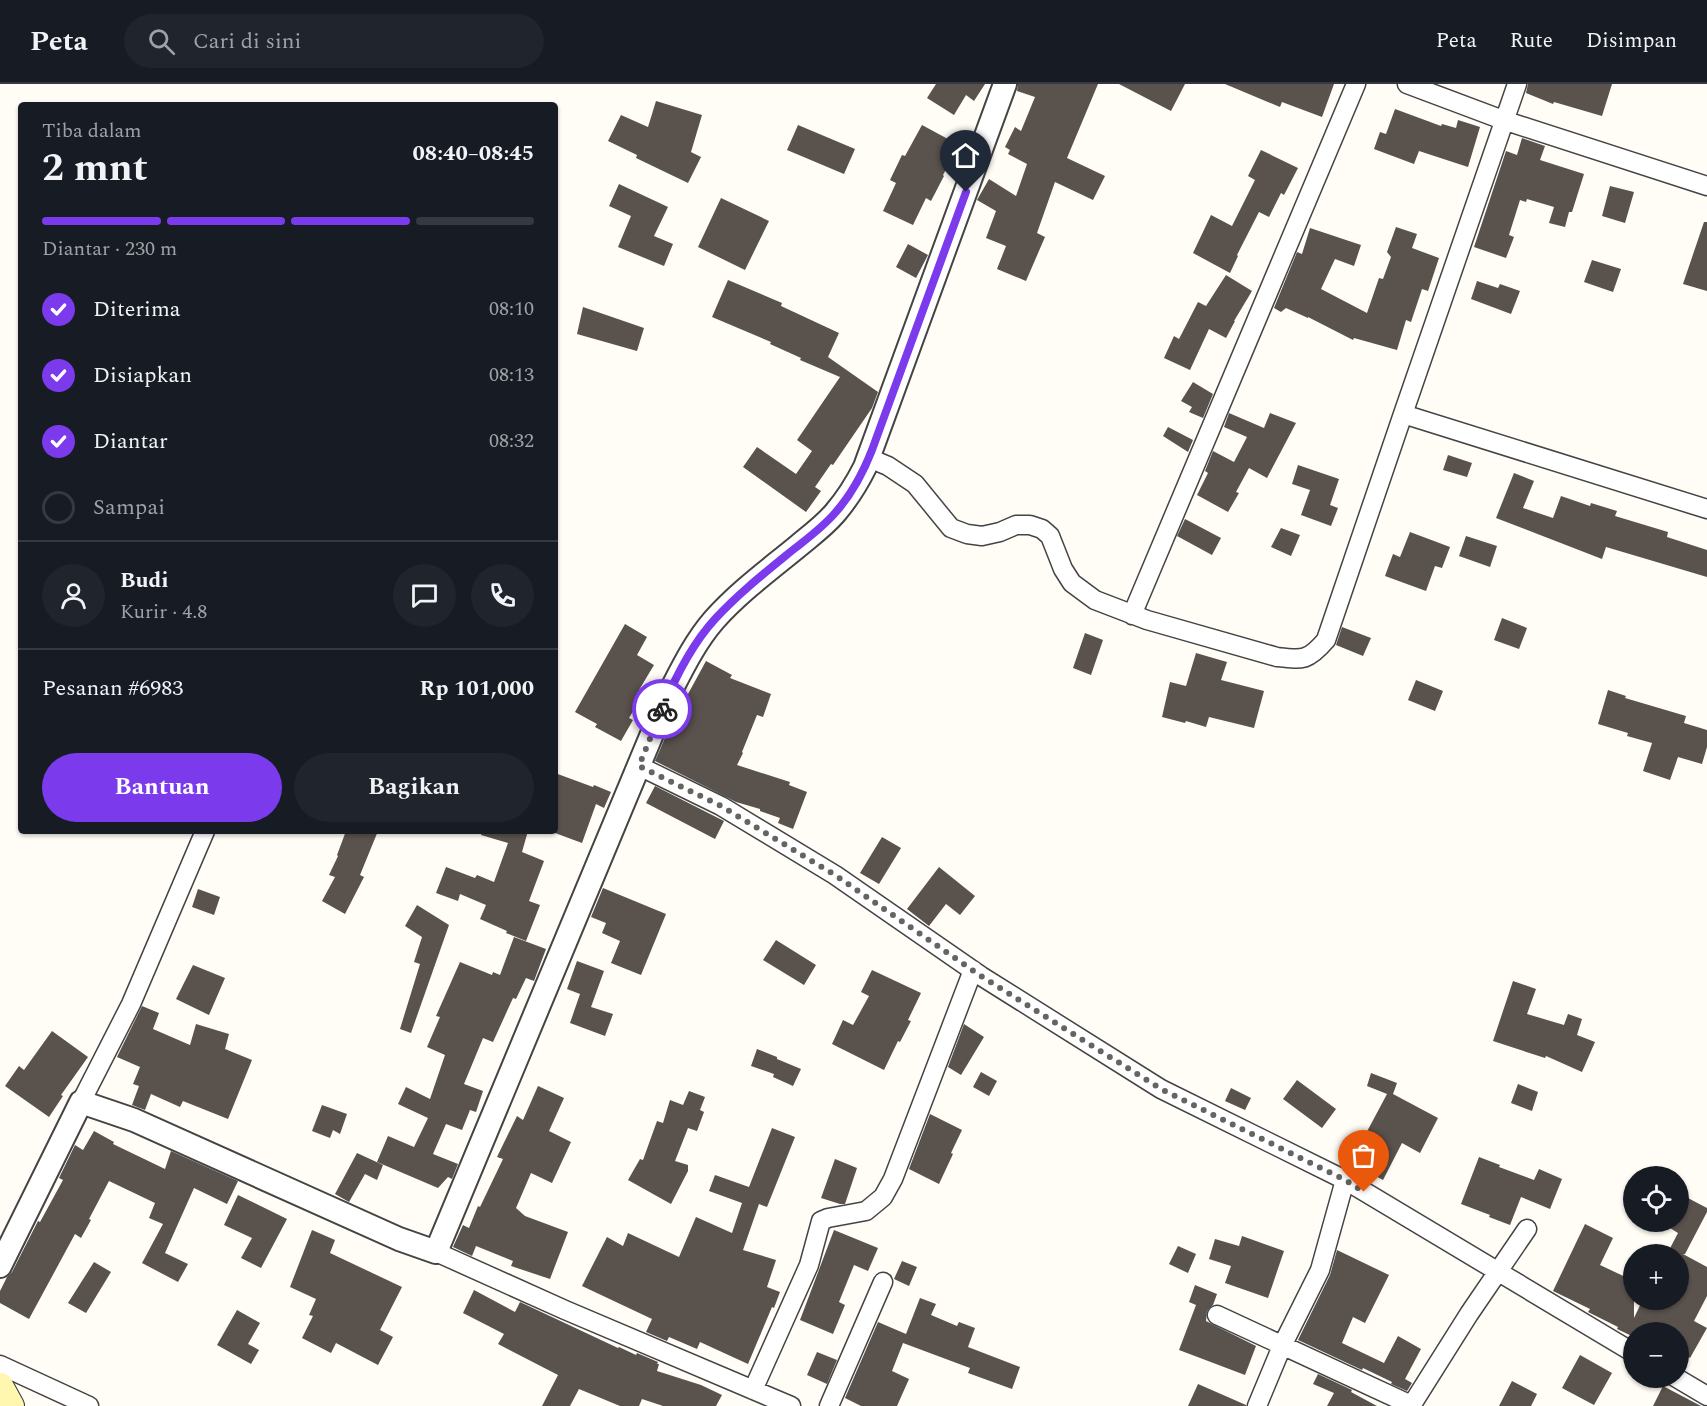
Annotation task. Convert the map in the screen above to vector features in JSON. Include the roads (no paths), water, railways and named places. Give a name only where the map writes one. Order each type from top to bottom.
[{"type":"main road","points":[[0,1386],[11,1406]]},
{"type":"street","points":[[436,1252],[667,698],[687,659],[715,619],[747,588],[835,513],[856,483],[869,458],[1005,84]]},
{"type":"street","points":[[1132,615],[1356,84]]},
{"type":"street","points":[[1407,84],[1503,120],[1707,186]]},
{"type":"street","points":[[869,458],[888,466],[915,484],[951,528],[967,534],[982,536],[1016,525],[1030,525],[1042,529],[1050,536],[1063,569],[1072,583],[1095,600],[1132,615],[1277,657],[1299,660],[1313,654],[1326,640],[1517,84]]},
{"type":"street","points":[[1403,414],[1707,509]]},
{"type":"street","points":[[639,766],[721,806],[835,875],[973,970],[1161,1089],[1345,1180],[1623,1347]]},
{"type":"street","points":[[0,1266],[130,1004],[204,834]]},
{"type":"street","points":[[753,1390],[809,1265],[821,1221],[866,1211],[883,1197],[893,1179],[973,970]]},
{"type":"street","points":[[81,1101],[134,1120],[399,1239],[436,1252],[565,1310],[791,1406]]},
{"type":"street","points":[[1257,1406],[1282,1346],[1320,1270],[1345,1180]]},
{"type":"street","points":[[1217,1315],[1411,1406],[1469,1314],[1527,1229]]},
{"type":"street","points":[[829,1406],[883,1282]]},
{"type":"street","points":[[0,1365],[89,1406]]},
{"type":"street","points":[[1689,1385],[1707,1396]]}]
